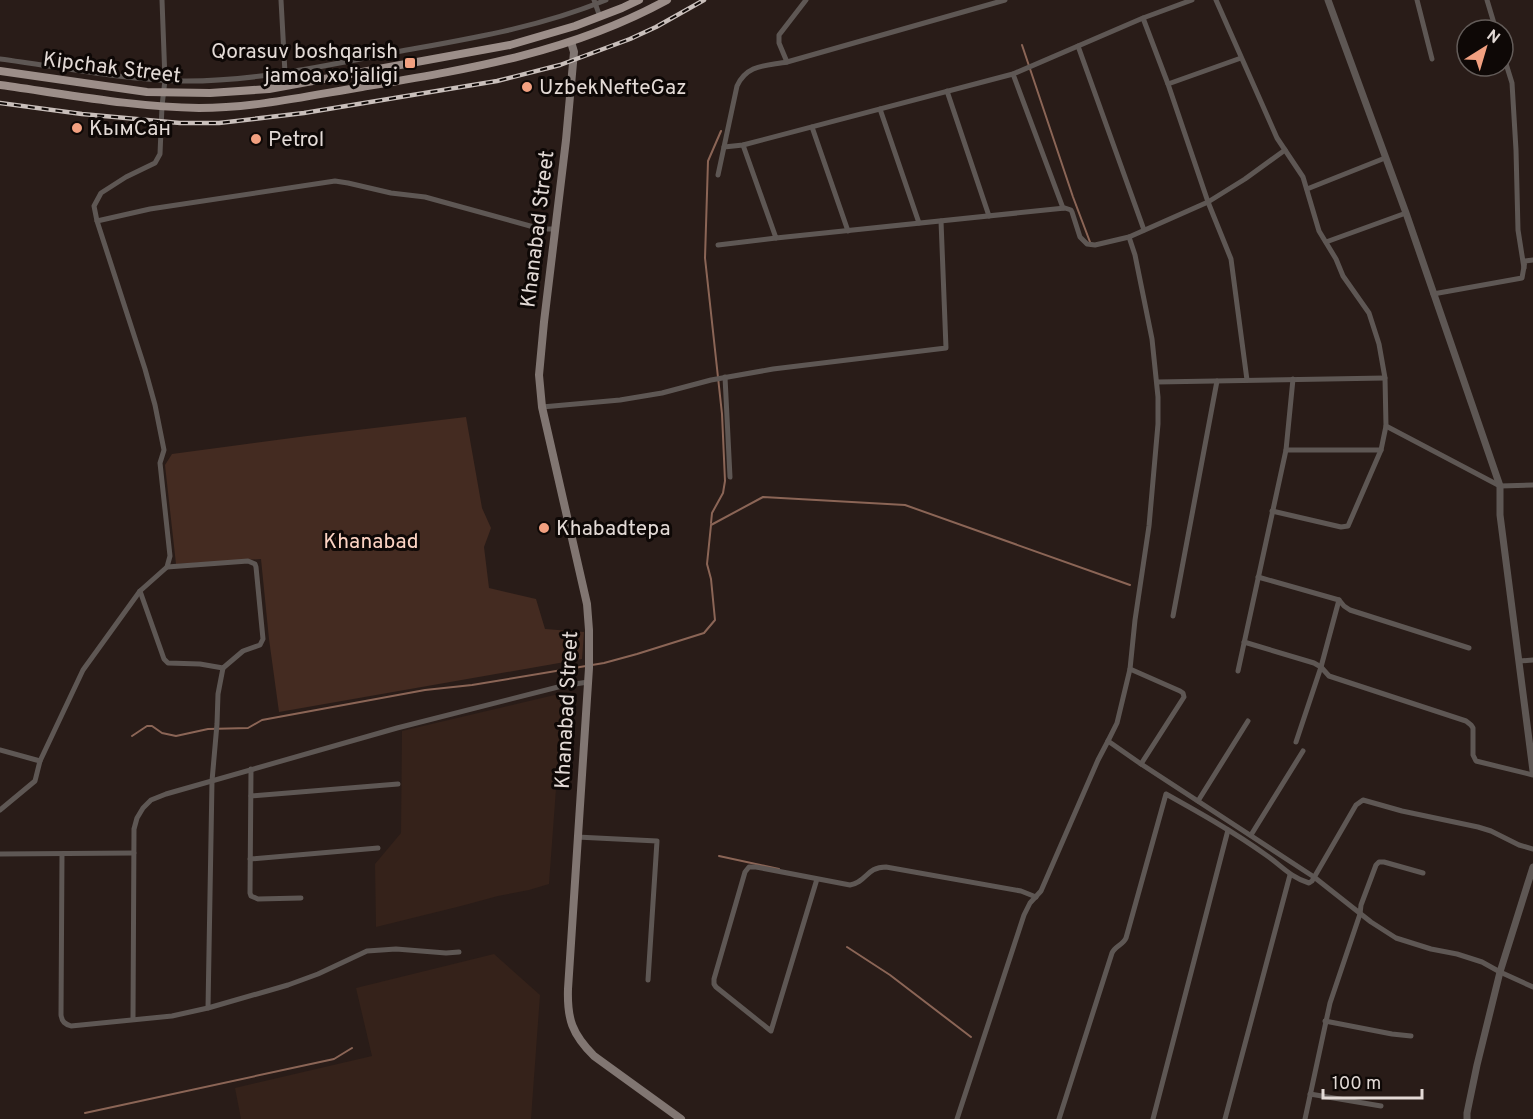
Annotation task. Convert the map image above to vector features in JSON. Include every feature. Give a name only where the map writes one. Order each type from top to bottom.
[{"type":"main road","name":"Kipchak Street","points":[[0,71],[128,90],[163,93],[230,93],[293,85],[510,45],[567,29],[639,0]]},
{"type":"main road","points":[[0,85],[162,106],[202,108],[295,98],[502,62],[604,30],[667,0]]},
{"type":"main road","points":[[600,17],[604,30]]},
{"type":"main road","points":[[567,29],[571,42]]},
{"type":"main road","name":"Khanabad Street","points":[[571,42],[574,52],[571,92],[539,363],[542,407],[589,622],[589,665],[568,1011],[572,1027],[594,1056],[681,1119]]},
{"type":"street","points":[[0,810],[35,781],[39,761],[83,670],[140,591],[167,567],[170,556],[160,464],[164,450],[155,405],[146,369],[94,206],[101,193],[159,159],[165,80],[162,0]]},
{"type":"street","points":[[281,0],[285,73]]},
{"type":"street","points":[[0,59],[165,80],[217,80],[285,73],[491,35],[546,22],[595,2],[606,0]]},
{"type":"street","points":[[787,62],[778,35],[806,0]]},
{"type":"street","points":[[718,175],[736,86],[746,72],[1005,0]]},
{"type":"street","points":[[724,147],[743,145],[1013,74],[1143,18],[1192,0]]},
{"type":"street","points":[[1216,0],[1277,138],[1303,177],[1319,231],[1336,259],[1343,276],[1369,313],[1379,344],[1384,378],[1386,426],[1381,450],[1350,522],[1345,527],[1272,512]]},
{"type":"street","points":[[1244,642],[1314,663],[1329,676],[1466,721],[1472,725],[1473,729],[1473,755],[1476,761],[1533,773],[1500,515],[1500,486],[1406,213],[1328,0]]},
{"type":"street","points":[[1417,0],[1432,59]]},
{"type":"street","points":[[1487,0],[1492,18]]},
{"type":"street","points":[[595,2],[600,17]]},
{"type":"street","points":[[1143,18],[1208,202],[1231,259],[1246,380]]},
{"type":"street","points":[[1078,46],[1144,231]]},
{"type":"street","points":[[1168,84],[1241,58]]},
{"type":"street","points":[[1013,74],[1062,208]]},
{"type":"street","points":[[1510,78],[1516,150],[1518,230],[1524,268]]},
{"type":"street","points":[[947,92],[989,216]]},
{"type":"street","points":[[880,109],[919,223]]},
{"type":"street","points":[[812,127],[848,231]]},
{"type":"street","points":[[743,145],[776,238]]},
{"type":"street","points":[[718,245],[1062,208],[1071,210],[1080,237],[1087,244],[1095,245],[1129,237],[1208,202],[1285,150]]},
{"type":"street","points":[[1307,189],[1385,158]]},
{"type":"street","points":[[97,221],[150,210],[335,182],[425,197],[541,229],[555,229]]},
{"type":"street","points":[[1326,242],[1406,213]]},
{"type":"street","points":[[542,407],[662,393],[711,380],[773,369],[946,348],[941,221]]},
{"type":"street","points":[[957,1119],[1024,915],[1030,903],[1041,891],[1108,741],[1119,714],[1130,669],[1149,526],[1158,424],[1157,382],[1152,339],[1135,255],[1129,237]]},
{"type":"street","points":[[1433,294],[1522,278],[1525,261],[1533,260]]},
{"type":"street","points":[[725,377],[730,477]]},
{"type":"street","points":[[1157,382],[1384,378]]},
{"type":"street","points":[[1238,671],[1286,450],[1293,379]]},
{"type":"street","points":[[1173,616],[1217,381]]},
{"type":"street","points":[[1386,426],[1500,486],[1533,485]]},
{"type":"street","points":[[1286,450],[1381,450]]},
{"type":"street","points":[[167,567],[248,561],[255,564],[263,639],[258,647],[243,651],[223,668],[218,694],[212,780],[208,1008]]},
{"type":"street","points":[[1258,577],[1339,600],[1350,610],[1469,648]]},
{"type":"street","points":[[140,591],[164,659],[168,663],[200,664],[223,668]]},
{"type":"street","points":[[1296,742],[1321,667],[1339,600]]},
{"type":"street","points":[[1519,661],[1533,660]]},
{"type":"street","points":[[1130,669],[1180,691],[1184,697],[1141,764]]},
{"type":"street","points":[[133,1019],[134,829],[136,818],[151,800],[212,780],[409,724],[562,686],[588,682]]},
{"type":"street","points":[[1198,801],[1248,721]]},
{"type":"street","points":[[1108,741],[1314,877],[1360,914],[1396,938],[1474,959],[1533,987]]},
{"type":"street","points":[[0,750],[39,761]]},
{"type":"street","points":[[1251,835],[1303,751]]},
{"type":"street","points":[[251,769],[251,897],[258,899],[301,898]]},
{"type":"street","points":[[1059,1119],[1112,952],[1126,938],[1169,782]]},
{"type":"street","points":[[251,796],[398,784]]},
{"type":"street","points":[[1166,794],[1215,821],[1267,855],[1290,875],[1309,883],[1356,805],[1363,800],[1478,827],[1533,849]]},
{"type":"street","points":[[1153,1119],[1228,830]]},
{"type":"street","points":[[577,837],[657,841],[648,980]]},
{"type":"street","points":[[250,858],[378,848]]},
{"type":"street","points":[[0,854],[134,853]]},
{"type":"street","points":[[62,854],[61,1020],[71,1026],[172,1016],[208,1008],[288,985],[367,951],[396,949],[459,952]]},
{"type":"street","points":[[1305,1119],[1330,1003],[1361,905],[1379,862],[1423,873]]},
{"type":"street","points":[[817,879],[771,1031],[714,984],[745,872],[749,867],[853,885],[874,868],[886,867],[1021,891],[1036,897]]},
{"type":"street","points":[[1467,1119],[1477,1065],[1500,972],[1533,867]]},
{"type":"street","points":[[1225,1119],[1290,875]]},
{"type":"street","points":[[1325,1021],[1411,1036]]},
{"type":"street","points":[[1310,1094],[1381,1106]]},
{"type":"shaded area","points":[[563,693],[549,884],[376,927],[375,864],[401,833],[402,731]]},
{"type":"shaded area","points":[[494,954],[540,995],[531,1119],[241,1119],[235,1088],[372,1056],[356,988]]},
{"type":"green space","name":"Khanabad","points":[[466,417],[482,508],[491,528],[484,547],[489,588],[536,599],[545,629],[584,632],[582,659],[279,712],[261,559],[176,564],[165,465],[172,454]]},
{"type":"waterway","points":[[1022,45],[1090,242]]},
{"type":"waterway","points":[[711,523],[712,513],[723,493],[725,481],[722,414],[705,258],[708,161],[721,131]]},
{"type":"waterway","points":[[132,736],[147,726],[176,736],[208,729],[248,728],[262,720],[425,690],[472,685],[604,663],[704,633],[715,620],[711,579],[707,564],[711,525],[763,497],[905,505],[1130,585]]},
{"type":"waterway","points":[[719,856],[779,869]]},
{"type":"waterway","points":[[847,947],[890,975],[971,1037]]},
{"type":"waterway","points":[[85,1113],[334,1059],[352,1048]]},
{"type":"railway","points":[[0,103],[82,114],[180,123],[219,123],[304,113],[497,81],[560,65],[630,39],[704,0]]},
{"type":"place","name":"Qorasuv boshqarish jamoa xo'jaligi","points":[[410,63]]},
{"type":"place","name":"UzbekNefteGaz","points":[[527,87]]},
{"type":"place","name":"КымСан","points":[[77,128]]},
{"type":"place","name":"Petrol","points":[[256,139]]},
{"type":"place","name":"Khabadtepa","points":[[544,528]]}]
